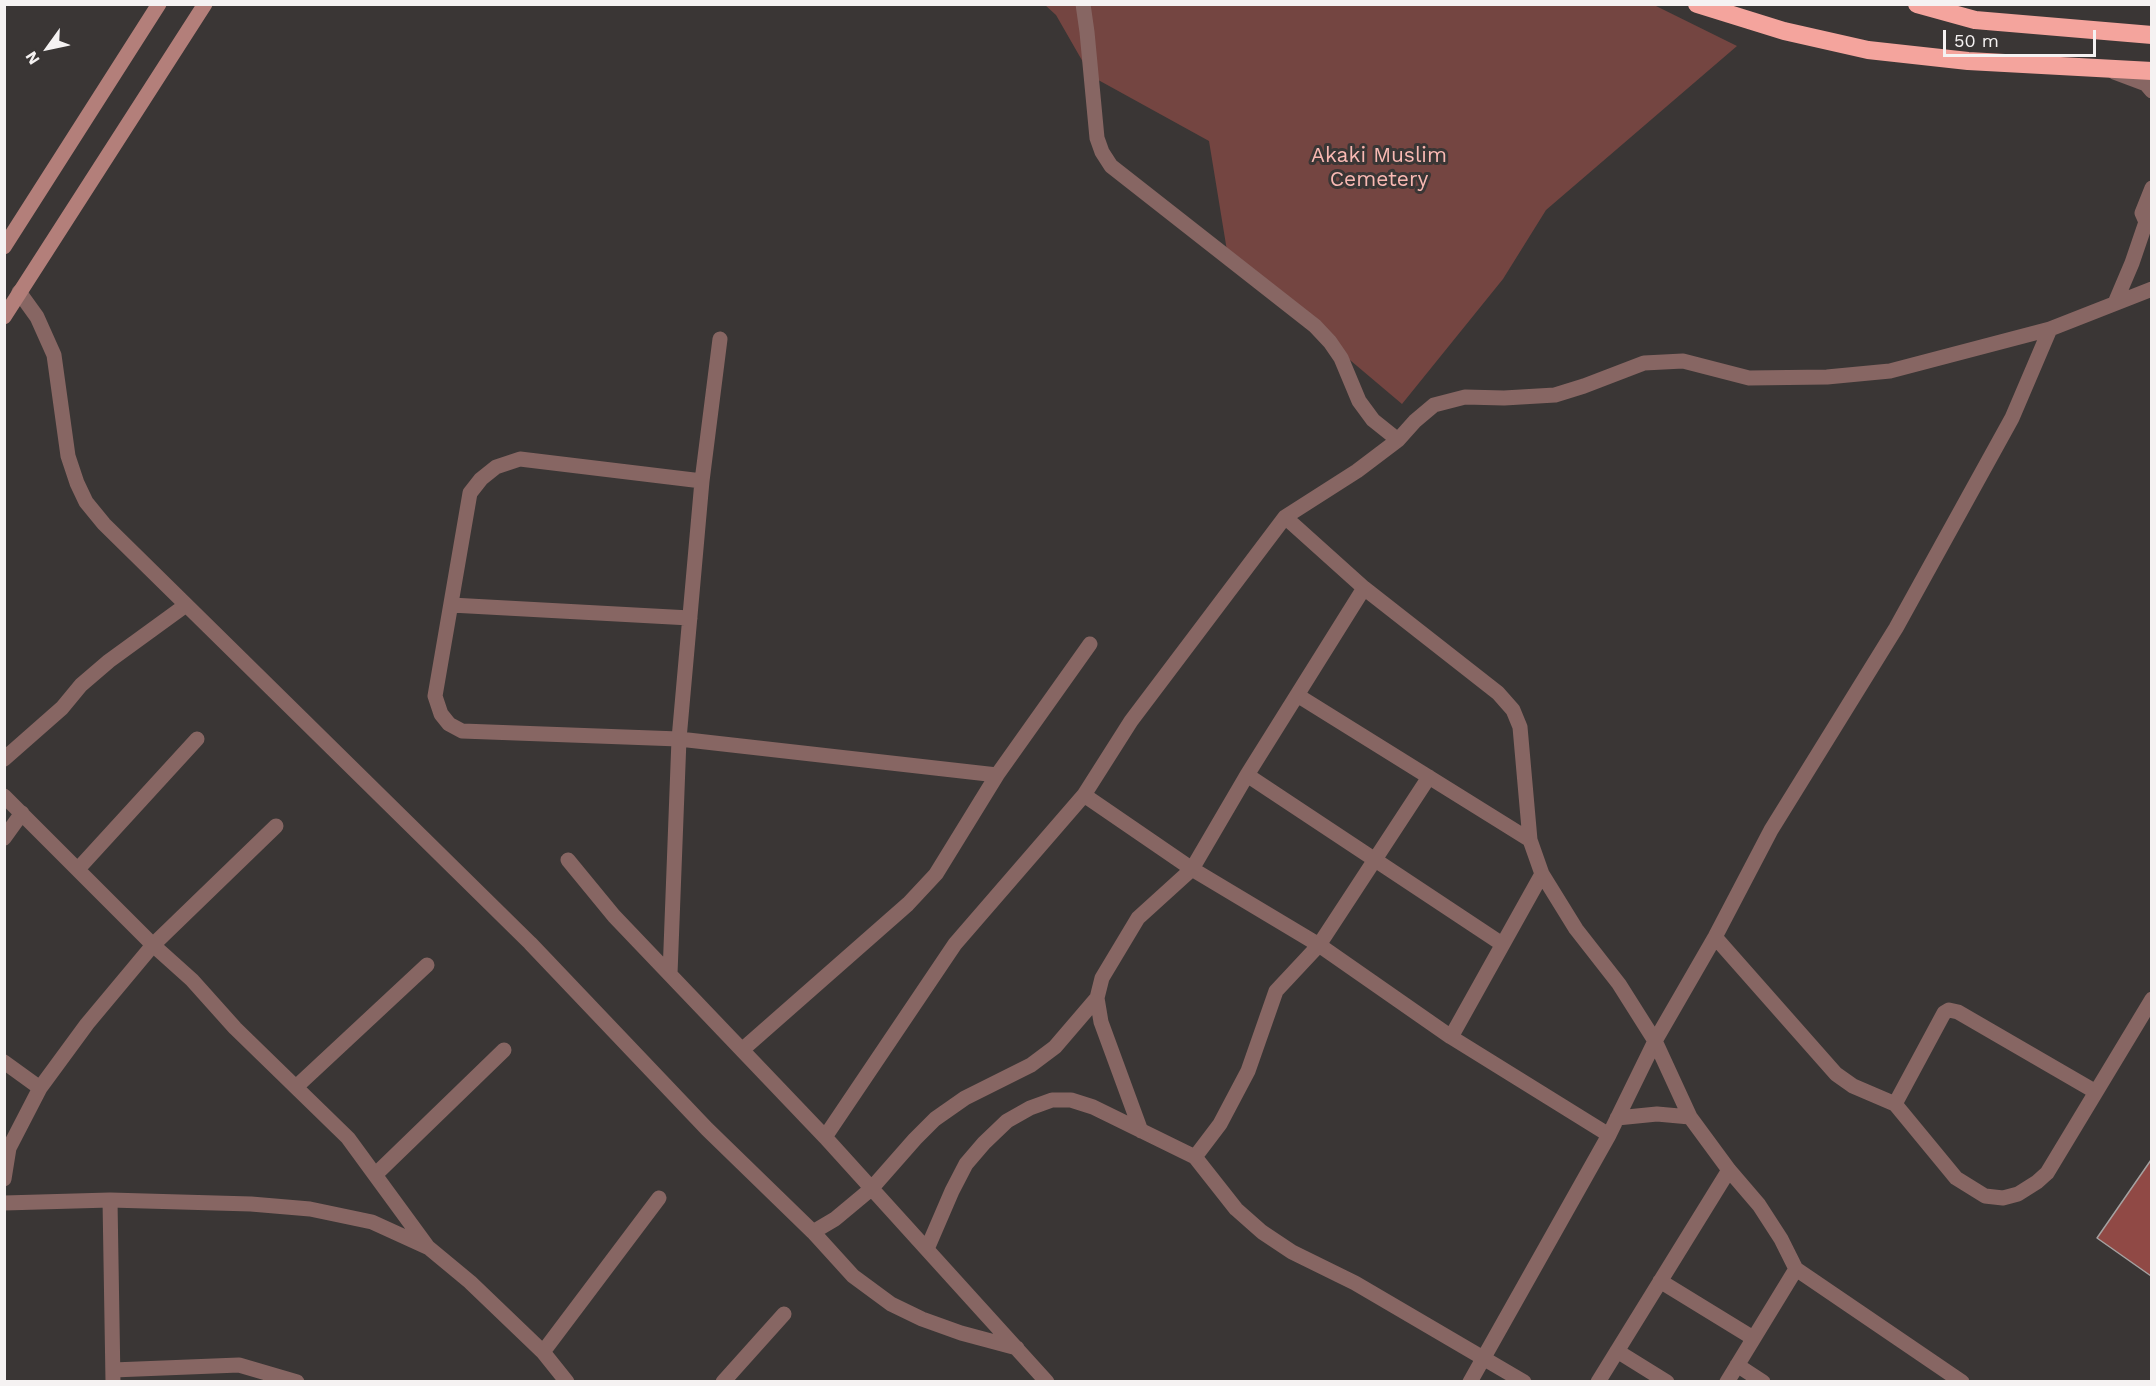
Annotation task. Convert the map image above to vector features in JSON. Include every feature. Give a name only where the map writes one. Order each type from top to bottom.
[{"type":"highway","points":[[1697,4],[1784,31],[1868,50],[1968,61],[2151,71]]},
{"type":"highway","points":[[1917,4],[1975,20],[2151,35]]},
{"type":"street","points":[[4,247],[159,4]]},
{"type":"street","points":[[4,317],[205,4]]},
{"type":"street","points":[[1083,4],[1097,138],[1102,152],[1111,165],[1315,326],[1341,358],[1359,401],[1373,420],[1398,440]]},
{"type":"street","points":[[2106,69],[2146,84],[2151,91]]},
{"type":"street","points":[[2115,303],[2149,220],[2142,213],[2151,188]]},
{"type":"street","points":[[825,1137],[955,944],[1084,795],[1131,721],[1285,517],[1357,471],[1398,440],[1434,405],[1465,397],[1504,398],[1555,395],[1644,363],[1683,361],[1749,378],[1827,377],[1890,371],[2050,329],[2151,289]]},
{"type":"street","points":[[19,292],[37,317],[54,355],[68,456],[86,502],[104,524],[530,943],[707,1129],[813,1232],[853,1276],[891,1304],[922,1319],[961,1333],[1017,1348]]},
{"type":"street","points":[[1470,1382],[1609,1135],[1655,1041],[1715,937],[1771,830],[1896,628],[2007,429],[2050,329]]},
{"type":"street","points":[[670,974],[679,739],[702,481],[720,339]]},
{"type":"street","points":[[702,481],[520,459],[496,467],[481,479],[470,493],[435,696],[441,714],[449,724],[462,731],[679,739],[997,775]]},
{"type":"street","points":[[1285,517],[1364,588],[1498,693],[1513,710],[1520,727],[1530,840],[1542,874],[1576,929],[1619,984],[1655,1041],[1690,1117],[1729,1170],[1759,1205],[1781,1239],[1796,1269],[1962,1382]]},
{"type":"street","points":[[1141,1131],[1101,1022],[1097,998],[1102,978],[1138,918],[1192,869],[1247,775],[1364,588]]},
{"type":"street","points":[[4,759],[62,708],[81,685],[109,661],[186,605]]},
{"type":"street","points":[[451,605],[690,618]]},
{"type":"street","points":[[742,1050],[908,904],[929,882],[954,847],[997,775],[1090,644]]},
{"type":"street","points":[[1297,695],[1530,840]]},
{"type":"street","points":[[78,869],[197,740]]},
{"type":"street","points":[[1247,775],[1502,944]]},
{"type":"street","points":[[1194,1157],[1220,1124],[1248,1071],[1276,991],[1318,945],[1429,777]]},
{"type":"street","points":[[1084,795],[1192,869],[1318,945],[1451,1037],[1609,1135]]},
{"type":"street","points":[[4,796],[153,945],[192,980],[234,1028],[348,1138],[429,1248]]},
{"type":"street","points":[[4,838],[22,813]]},
{"type":"street","points":[[4,1179],[9,1148],[40,1088],[87,1024],[153,945],[276,826]]},
{"type":"street","points":[[568,860],[614,916],[825,1137],[1047,1382]]},
{"type":"street","points":[[1451,1037],[1542,874]]},
{"type":"street","points":[[1715,937],[1836,1074],[1853,1086],[1895,1104],[1956,1178],[1985,1196],[2003,1198],[2018,1194],[2047,1173],[2151,999]]},
{"type":"street","points":[[296,1087],[427,965]]},
{"type":"street","points":[[813,1232],[835,1219],[872,1189],[934,1119],[965,1098],[1031,1065],[1054,1047],[1097,998]]},
{"type":"street","points":[[1895,1104],[1944,1013],[1949,1010],[1958,1012],[2096,1092]]},
{"type":"street","points":[[375,1174],[504,1050]]},
{"type":"street","points":[[4,1062],[40,1088]]},
{"type":"street","points":[[927,1249],[966,1164],[1006,1121],[1052,1100],[1071,1100],[1093,1107],[1194,1157],[1236,1209],[1262,1232],[1292,1252],[1355,1283],[1524,1382]]},
{"type":"street","points":[[1617,1118],[1657,1114],[1690,1117]]},
{"type":"street","points":[[1598,1382],[1729,1170]]},
{"type":"street","points":[[543,1352],[659,1198]]},
{"type":"street","points":[[110,1200],[113,1376],[239,1365],[297,1382]]},
{"type":"street","points":[[4,1203],[110,1200],[251,1204],[310,1209],[372,1222],[429,1248],[471,1282],[543,1352],[567,1380]]},
{"type":"street","points":[[1727,1382],[1796,1269]]},
{"type":"street","points":[[1660,1281],[1753,1338]]},
{"type":"street","points":[[723,1382],[784,1314]]},
{"type":"street","points":[[1617,1351],[1667,1382]]},
{"type":"street","points":[[1737,1365],[1763,1382]]},
{"type":"green space","name":"Akaki Muslim Cemetery","points":[[1045,5],[1654,5],[1737,46],[1546,210],[1503,279],[1402,404],[1228,257],[1209,141],[1091,76],[1056,15]]},
{"type":"building","points":[[2151,1160],[2151,1276],[2097,1238]]}]
